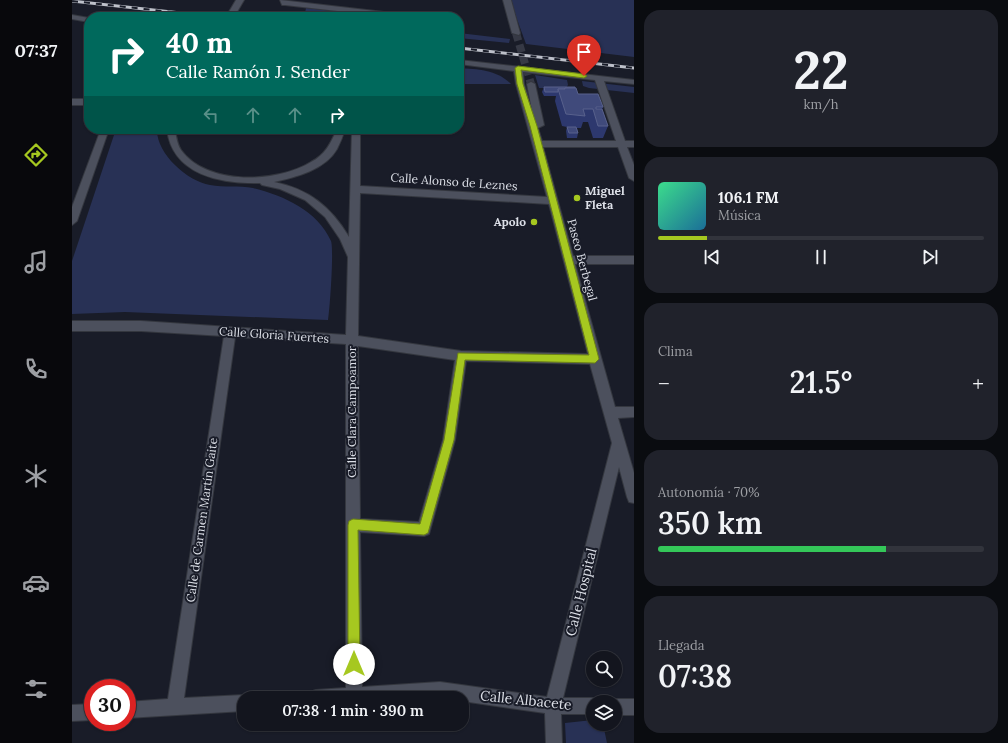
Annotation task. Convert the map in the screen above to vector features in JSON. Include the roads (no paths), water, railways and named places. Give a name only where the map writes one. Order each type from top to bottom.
[{"type":"street","points":[[233,12],[240,0]]},
{"type":"street","points":[[284,0],[285,3],[365,12]]},
{"type":"street","points":[[507,0],[516,33]]},
{"type":"street","points":[[72,17],[84,19]]},
{"type":"street","points":[[464,63],[634,82]]},
{"type":"street","points":[[496,66],[520,84]]},
{"type":"street","name":"Paseo Berbegal","points":[[518,68],[520,84],[538,144],[552,201],[634,497]]},
{"type":"street","points":[[598,77],[634,178]]},
{"type":"street","points":[[531,84],[540,121],[540,125],[533,126]]},
{"type":"street","points":[[72,102],[84,102]]},
{"type":"street","points":[[72,221],[77,195],[103,134]]},
{"type":"street","points":[[172,134],[175,146],[183,158],[192,166],[224,178],[252,181],[287,188],[318,203],[335,221],[353,256]]},
{"type":"street","points":[[252,181],[276,179],[307,169],[318,162],[333,147],[339,134]]},
{"type":"street","name":"Calle Clara Campoamor","points":[[354,691],[352,339],[356,134]]},
{"type":"street","points":[[538,144],[634,144]]},
{"type":"street","name":"Calle Alonso de Leznes","points":[[355,189],[552,201]]},
{"type":"street","points":[[569,260],[634,260]]},
{"type":"street","name":"Calle Gloria Fuertes","points":[[72,326],[141,326],[352,339],[461,356],[595,359]]},
{"type":"street","name":"Calle de Carmen Martín Gaite","points":[[175,707],[230,332]]},
{"type":"street","points":[[353,525],[424,529],[449,440],[461,356]]},
{"type":"street","points":[[610,413],[634,412]]},
{"type":"street","name":"Calle Hospital","points":[[554,743],[553,706],[618,443]]},
{"type":"street","name":"Calle Albacete","points":[[426,691],[447,691]]},
{"type":"street","name":"Calle Albacete","points":[[469,694],[553,706],[586,706]]},
{"type":"street","points":[[136,709],[237,703]]},
{"type":"street","points":[[622,707],[634,707]]},
{"type":"street","points":[[72,713],[84,712]]},
{"type":"tunnel","points":[[516,33],[531,84]]},
{"type":"railway","points":[[72,1],[172,12]]},
{"type":"railway","points":[[464,49],[634,68]]},
{"type":"place","name":"Miguel Fleta","points":[[577,198]]},
{"type":"place","name":"Apolo","points":[[534,222]]}]
